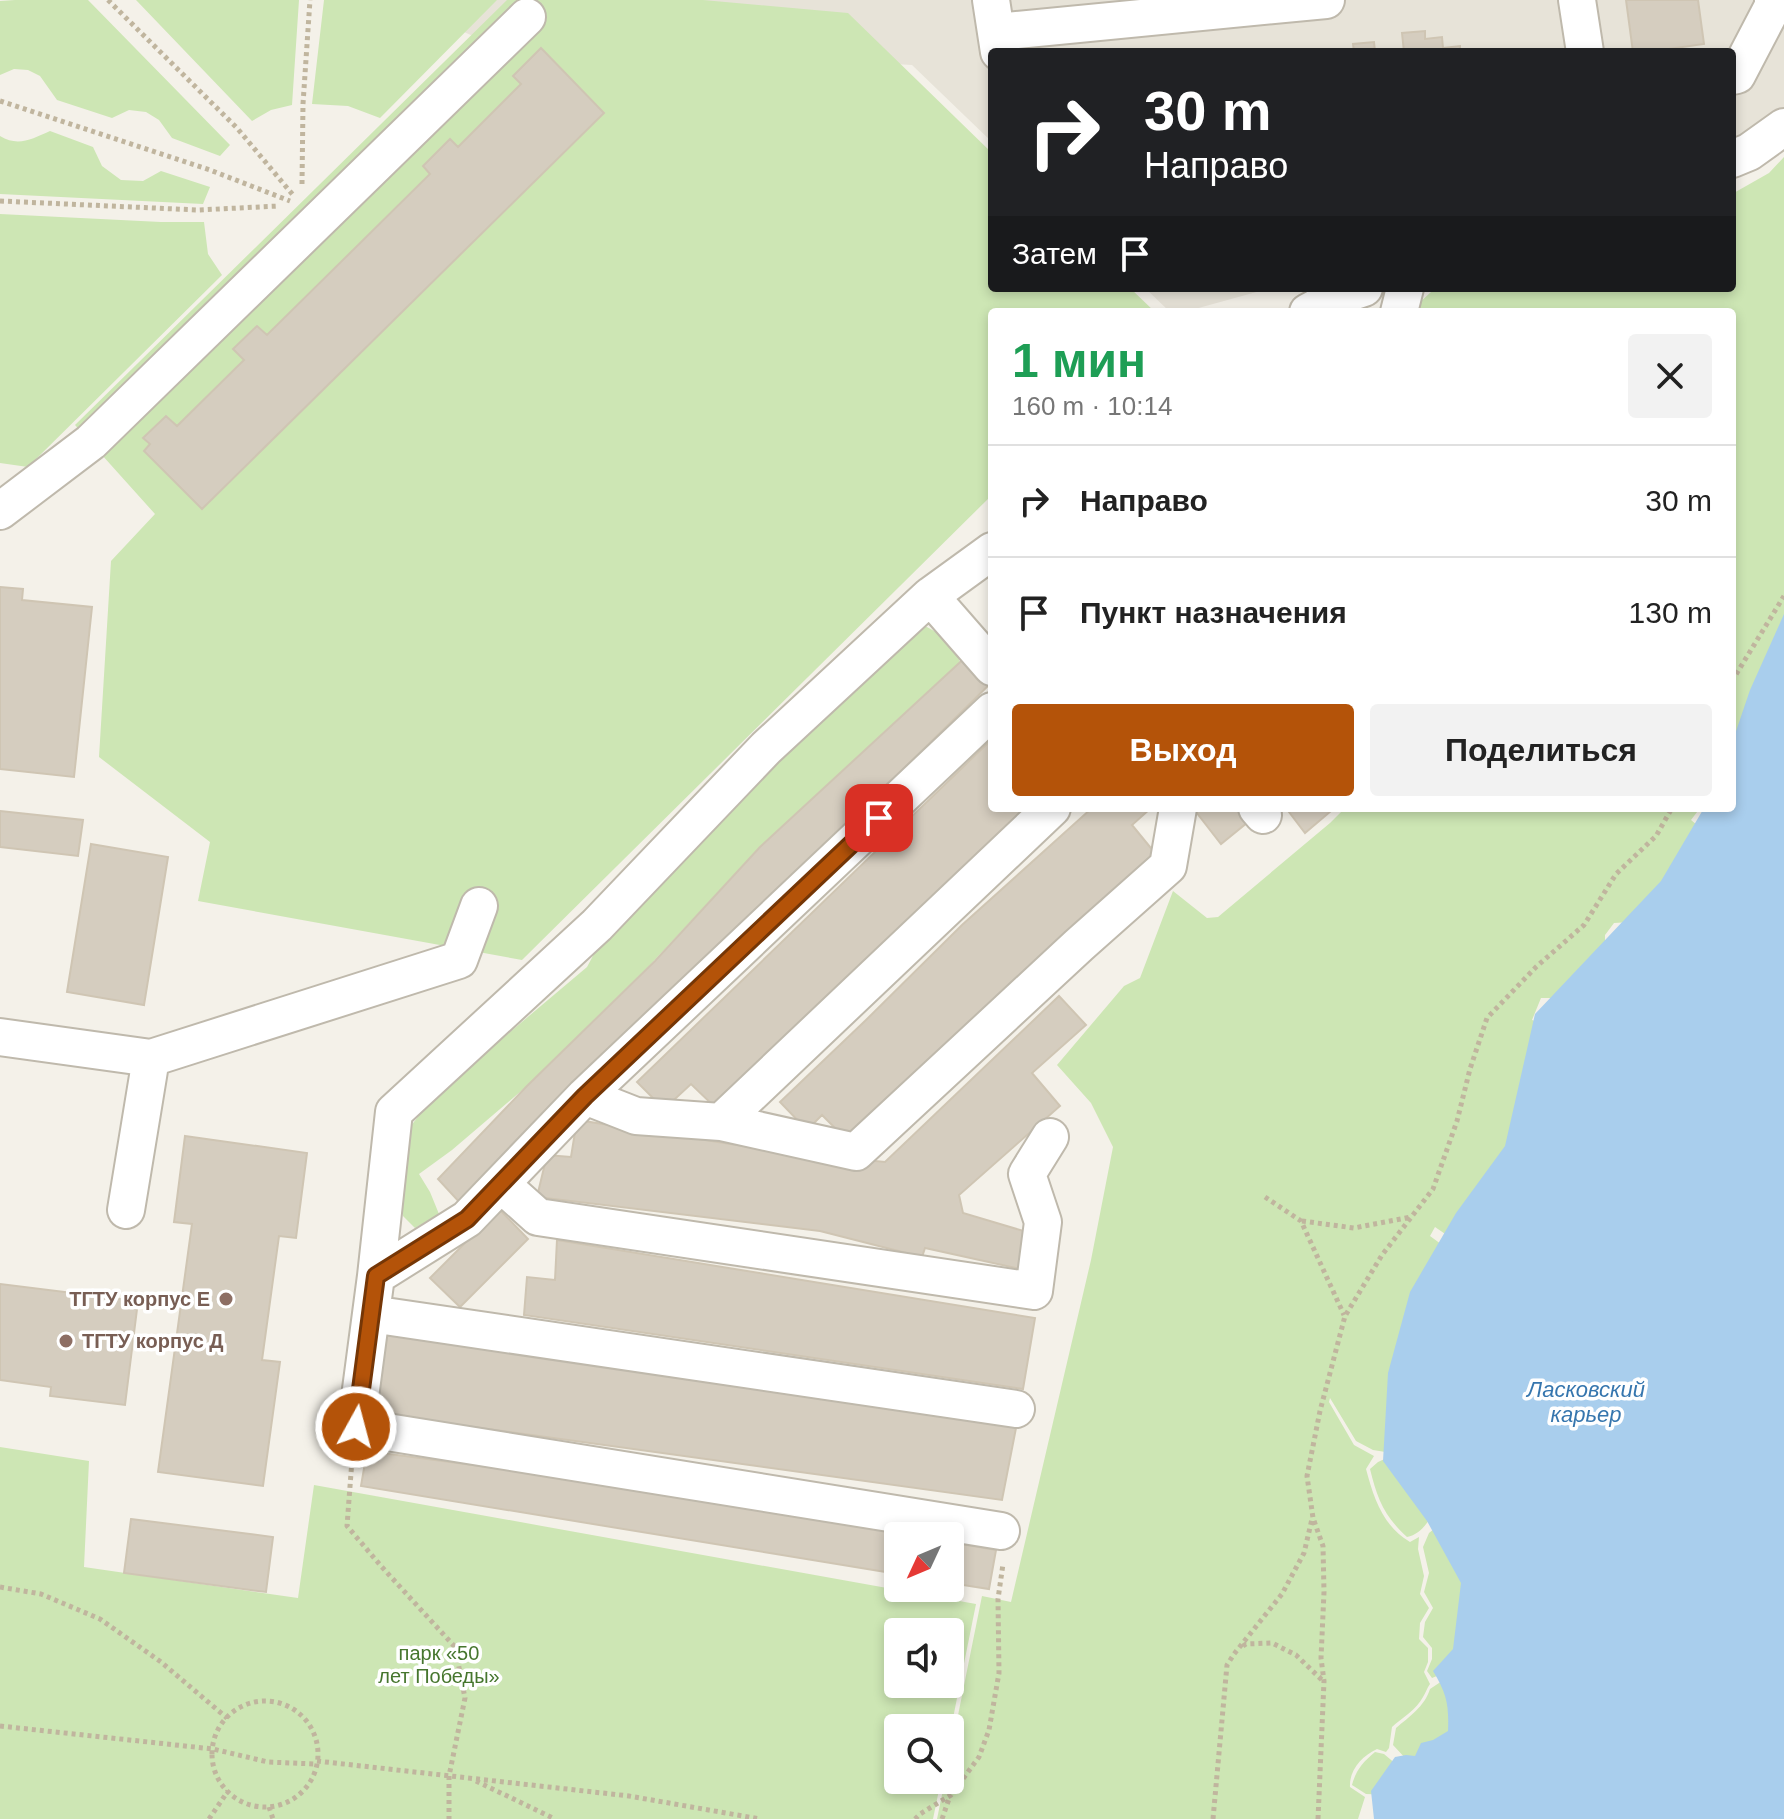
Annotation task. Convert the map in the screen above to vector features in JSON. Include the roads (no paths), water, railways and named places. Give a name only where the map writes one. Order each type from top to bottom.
[{"type":"lane","points":[[996,28],[1326,0]]},
{"type":"lane","points":[[1577,0],[1584,48]]},
{"type":"lane","points":[[1736,75],[1773,6],[1773,0]]},
{"type":"lane","points":[[0,511],[91,442],[527,17]]},
{"type":"lane","points":[[1736,157],[1749,152],[1784,127]]},
{"type":"lane","points":[[1315,308],[1352,292]]},
{"type":"lane","points":[[988,554],[930,596],[766,748],[597,925],[394,1112],[354,1441],[1001,1531]]},
{"type":"lane","points":[[930,596],[988,662]]},
{"type":"lane","points":[[376,1276],[467,1219],[585,1096],[988,715]]},
{"type":"lane","points":[[721,1122],[1048,812]]},
{"type":"lane","points":[[585,1096],[636,1116],[721,1122],[856,1152],[1168,866],[1177,812]]},
{"type":"lane","points":[[0,1037],[151,1058],[459,960],[479,906]]},
{"type":"lane","points":[[126,1210],[151,1058]]},
{"type":"lane","points":[[501,1184],[538,1217],[1034,1291],[1043,1222],[1027,1174],[1050,1137]]},
{"type":"lane","points":[[371,1314],[1016,1409]]},
{"type":"water","name":"Ласковский карьер","points":[[1784,614],[1784,1819],[1374,1819],[1371,1791],[1395,1757],[1415,1756],[1421,1743],[1448,1731],[1446,1700],[1433,1671],[1453,1649],[1461,1583],[1427,1521],[1383,1461],[1388,1373],[1410,1292],[1456,1213],[1505,1146],[1535,1014],[1661,881],[1702,812],[1736,812],[1736,731],[1750,690]]},
{"type":"place","name":"ТГТУ корпус Е","points":[[226,1299]]},
{"type":"place","name":"ТГТУ корпус Д","points":[[66,1341]]},
{"type":"park label","name":"парк «50 лет Победы»","points":[[439,1664]]}]
